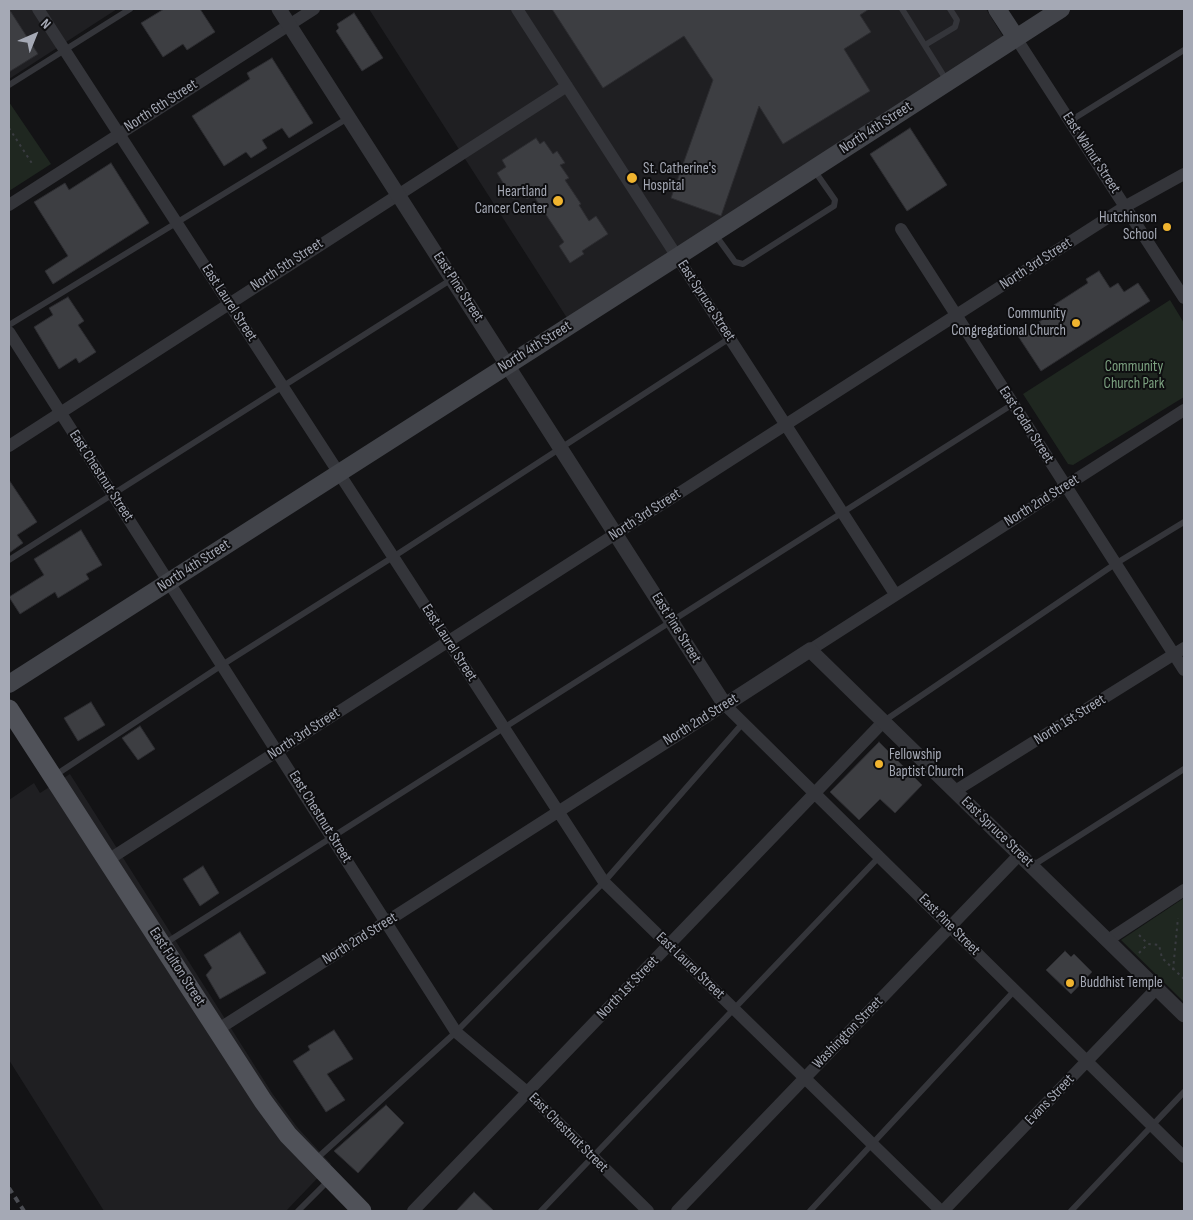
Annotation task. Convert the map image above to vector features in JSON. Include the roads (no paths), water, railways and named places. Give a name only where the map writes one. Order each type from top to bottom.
[{"type":"main road","name":"East Walnut Street","points":[[997,9],[1016,38]]},
{"type":"main road","name":"North 4th Street","points":[[9,684],[678,257],[1060,9]]},
{"type":"main road","name":"East Fulton Street","points":[[9,708],[263,1101],[288,1135],[362,1211]]},
{"type":"street","name":"East Laurel Street","points":[[38,9],[604,882],[942,1211]]},
{"type":"street","name":"East Pine Street","points":[[279,9],[725,705],[1184,1157]]},
{"type":"street","name":"North 6th Street","points":[[9,205],[314,9]]},
{"type":"street","name":"East Spruce Street","points":[[517,9],[895,594]]},
{"type":"street","name":"East Walnut Street","points":[[1016,38],[1184,298]]},
{"type":"street","name":"North 5th Street","points":[[9,446],[567,86]]},
{"type":"street","name":"North 3rd Street","points":[[108,860],[1126,206],[1184,174]]},
{"type":"street","name":"East Cedar Street","points":[[901,229],[1115,564],[1179,651],[1184,670]]},
{"type":"street","name":"East Chestnut Street","points":[[9,332],[456,1032],[527,1092],[648,1211]]},
{"type":"street","name":"North 2nd Street","points":[[218,1030],[1184,410]]},
{"type":"street","name":"East Spruce Street","points":[[810,650],[1184,1015]]},
{"type":"street","name":"North 1st Street","points":[[955,791],[1179,651]]},
{"type":"street","name":"North 1st Street","points":[[413,1211],[884,721]]},
{"type":"street","name":"Washington Street","points":[[677,1211],[1020,854]]},
{"type":"street","points":[[1108,940],[1184,890]]},
{"type":"street","name":"Evans Street","points":[[942,1211],[1157,988]]},
{"type":"lane","points":[[9,85],[130,9]]},
{"type":"lane","points":[[902,9],[947,82]]},
{"type":"lane","points":[[925,45],[955,27],[957,20],[950,9]]},
{"type":"lane","points":[[1070,121],[1184,50]]},
{"type":"lane","points":[[9,325],[176,221],[349,117]]},
{"type":"lane","points":[[714,233],[735,262],[743,264],[834,206],[835,200],[814,169]]},
{"type":"lane","points":[[9,560],[453,278]]},
{"type":"lane","points":[[53,777],[222,665],[393,557],[560,446],[730,338]]},
{"type":"lane","points":[[163,945],[1013,404]]},
{"type":"lane","points":[[884,721],[1115,564],[1184,522]]},
{"type":"lane","points":[[313,1161],[456,1032],[604,882],[743,723]]},
{"type":"lane","points":[[1032,866],[1184,769]]},
{"type":"lane","points":[[542,1211],[735,1010],[879,856]]},
{"type":"lane","points":[[810,1211],[1015,990]]},
{"type":"lane","points":[[1071,1211],[1184,1092]]},
{"type":"lane","points":[[298,1211],[330,1179]]},
{"type":"railway","points":[[9,1188],[24,1211]]},
{"type":"place","name":"St. Catherine's Hospital","points":[[632,178]]},
{"type":"place","name":"Heartland Cancer Center","points":[[558,201]]},
{"type":"place","name":"Hutchinson School","points":[[1167,227]]},
{"type":"place","name":"Community Congregational Church","points":[[1076,323]]},
{"type":"place","name":"Fellowship Baptist Church","points":[[879,764]]},
{"type":"place","name":"Buddhist Temple","points":[[1070,983]]},
{"type":"park label","name":"Community Church Park","points":[[1134,376]]}]
